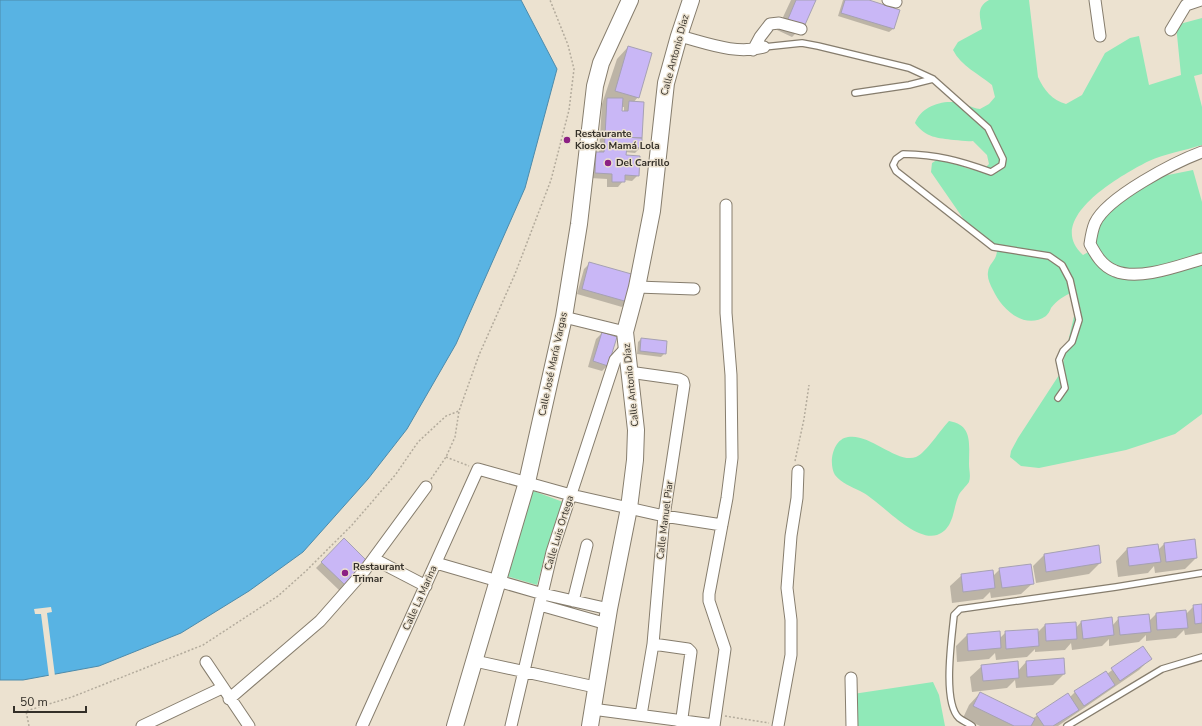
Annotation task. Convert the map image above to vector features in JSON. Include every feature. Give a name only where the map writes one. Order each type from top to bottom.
[{"type":"street","name":"Calle José María Vargas","points":[[456,726],[527,482],[564,317],[579,224],[595,86],[601,63],[630,0]]},
{"type":"street","name":"Calle Antonio Díaz","points":[[590,726],[595,688],[629,508],[635,460],[636,430],[625,340],[652,211],[666,83],[678,36],[691,0]]},
{"type":"street","points":[[1095,0],[1100,36]]},
{"type":"street","points":[[1171,30],[1186,5],[1201,0]]},
{"type":"street","points":[[753,50],[760,37],[770,24],[779,23],[801,29]]},
{"type":"street","points":[[678,36],[727,49],[753,50],[764,47]]},
{"type":"street","points":[[1202,152],[1173,164],[1112,204],[1095,224],[1090,244],[1100,261],[1114,271],[1120,272],[1153,272],[1202,259]]},
{"type":"street","points":[[592,709],[641,715],[681,723],[714,722],[725,649],[709,601],[709,594],[722,525],[732,458],[731,375],[726,313],[726,205]]},
{"type":"street","points":[[637,287],[694,289]]},
{"type":"street","points":[[564,317],[625,340]]},
{"type":"street","name":"Calle Luis Ortega","points":[[511,726],[552,552],[615,360],[625,340]]},
{"type":"street","name":"Calle Manuel Piar","points":[[629,372],[679,379],[683,381],[684,385],[664,516],[653,644],[641,715]]},
{"type":"street","points":[[478,469],[571,495],[664,516],[722,525]]},
{"type":"street","name":"Calle La Marina","points":[[362,726],[478,469]]},
{"type":"street","points":[[778,725],[791,655],[791,620],[787,588],[791,536],[797,498],[798,471]]},
{"type":"street","points":[[229,699],[320,621],[374,559],[426,487]]},
{"type":"street","points":[[573,601],[587,545]]},
{"type":"street","points":[[374,559],[426,586]]},
{"type":"street","points":[[436,563],[499,581],[541,599],[608,616]]},
{"type":"street","points":[[541,599],[573,601],[608,616]]},
{"type":"street","points":[[653,644],[688,650],[691,652],[681,723]]},
{"type":"street","points":[[475,661],[595,688]]},
{"type":"street","points":[[206,662],[229,699],[249,726]]},
{"type":"street","points":[[851,678],[852,726]]},
{"type":"street","points":[[142,726],[222,688]]},
{"type":"lane","points":[[764,47],[802,43],[908,68],[933,79],[988,128],[1001,152],[1003,159],[1002,165],[991,172],[960,161],[932,154],[903,154],[896,159],[893,165],[896,171],[993,247],[1049,256],[1062,265],[1070,280],[1079,320],[1072,342],[1060,355],[1059,360],[1065,388],[1058,398]]},
{"type":"lane","points":[[855,93],[910,85],[933,79]]},
{"type":"lane","points":[[972,726],[958,717],[953,708],[948,670],[954,615],[960,609],[1202,573]]},
{"type":"lane","points":[[1067,726],[1162,669],[1202,657]]},
{"type":"path","points":[[426,487],[446,457],[455,437],[459,411],[479,355],[515,274],[551,180],[569,110],[574,69],[568,45],[550,0]]},
{"type":"path","points":[[798,471],[794,460],[805,413],[809,385]]},
{"type":"path","points":[[29,726],[26,711],[72,697],[203,645],[278,596],[306,571],[352,525],[396,474],[418,442],[446,416],[459,411]]},
{"type":"path","points":[[446,457],[478,469]]},
{"type":"path","points":[[714,722],[778,725]]},
{"type":"green space","points":[[989,0],[1029,0],[1038,77],[1049,94],[1066,104],[1082,95],[1105,53],[1130,38],[1139,36],[1149,85],[1181,75],[1176,25],[1202,18],[1202,74],[1194,76],[1202,107],[1202,145],[1168,154],[1149,161],[1105,187],[1090,200],[1079,213],[1072,227],[1073,241],[1083,255],[1092,250],[1097,232],[1110,207],[1158,177],[1193,170],[1202,202],[1202,414],[1175,434],[1126,450],[1039,468],[1021,466],[1010,457],[1011,451],[1018,438],[1061,372],[1078,299],[1073,292],[1056,303],[1046,316],[1038,320],[1030,321],[1022,319],[1007,310],[993,290],[988,276],[990,266],[997,252],[997,247],[969,227],[931,172],[932,163],[940,158],[966,168],[983,170],[989,164],[987,155],[973,141],[943,139],[933,136],[923,132],[915,123],[917,118],[925,110],[941,103],[957,102],[980,109],[989,104],[995,97],[992,85],[965,65],[956,56],[953,50],[958,42],[982,29],[980,13],[982,6]]},
{"type":"green space","points":[[949,421],[957,423],[966,431],[968,436],[970,478],[969,482],[959,495],[950,524],[943,532],[937,535],[928,536],[908,527],[868,496],[843,483],[835,475],[832,464],[833,452],[835,447],[843,439],[848,437],[856,437],[865,439],[900,456],[909,458],[916,457],[929,446]]},
{"type":"green space","points":[[531,490],[563,502],[547,548],[537,585],[506,576]]},
{"type":"green space","points":[[933,682],[939,695],[945,726],[855,726],[853,694]]},
{"type":"water","points":[[0,0],[521,0],[557,69],[525,188],[456,344],[407,429],[368,479],[303,552],[249,591],[181,633],[99,666],[23,680],[0,680]]},
{"type":"pier","points":[[51,607],[52,612],[47,613],[55,676],[49,677],[41,614],[35,614],[34,609]]},
{"type":"building","points":[[796,0],[816,0],[804,27],[788,19]]},
{"type":"building","points":[[845,0],[869,0],[900,10],[894,29],[841,13]]},
{"type":"building","points":[[628,46],[652,53],[639,98],[615,91]]},
{"type":"building","points":[[607,98],[623,98],[622,111],[628,111],[629,101],[644,102],[642,138],[605,136]]},
{"type":"building","points":[[605,136],[642,138],[642,148],[627,147],[626,155],[640,156],[639,176],[625,175],[625,182],[612,182],[612,174],[595,173],[596,152],[604,152]]},
{"type":"building","points":[[589,262],[635,275],[628,302],[582,289]]},
{"type":"building","points":[[602,332],[617,337],[608,366],[593,361]]},
{"type":"building","points":[[641,338],[667,341],[666,354],[640,351]]},
{"type":"building","name":"Restaurant Trimar","points":[[344,538],[368,562],[345,585],[321,562]]},
{"type":"building","points":[[1195,539],[1197,558],[1166,562],[1164,543]]},
{"type":"building","points":[[1158,544],[1161,562],[1129,566],[1127,548]]},
{"type":"building","points":[[1099,545],[1101,563],[1046,572],[1044,554]]},
{"type":"building","points":[[1031,564],[1034,584],[1002,588],[999,568]]},
{"type":"building","points":[[993,570],[995,588],[963,592],[961,574]]},
{"type":"building","points":[[1202,604],[1202,623],[1195,624],[1193,605]]},
{"type":"building","points":[[1186,610],[1188,628],[1157,630],[1156,613]]},
{"type":"building","points":[[1149,614],[1151,632],[1120,635],[1118,617]]},
{"type":"building","points":[[1112,617],[1114,635],[1083,639],[1081,621]]},
{"type":"building","points":[[1076,622],[1077,639],[1046,641],[1045,624]]},
{"type":"building","points":[[1038,629],[1039,646],[1006,649],[1005,631]]},
{"type":"building","points":[[1000,631],[1001,648],[968,651],[967,634]]},
{"type":"building","points":[[1143,646],[1152,659],[1120,681],[1111,668]]},
{"type":"building","points":[[1064,658],[1065,674],[1027,677],[1026,661]]},
{"type":"building","points":[[1018,661],[1019,678],[983,681],[981,665]]},
{"type":"building","points":[[1106,671],[1115,685],[1084,706],[1074,691]]},
{"type":"building","points":[[980,692],[1035,719],[1031,726],[1014,726],[973,706]]},
{"type":"building","points":[[1068,693],[1079,710],[1053,726],[1044,726],[1036,714]]},
{"type":"place","name":"Restaurante Kiosko Mamá Lola","points":[[567,140]]},
{"type":"place","name":"Del Carrillo","points":[[608,163]]},
{"type":"place","name":"Restaurant Trimar","points":[[345,573]]}]
